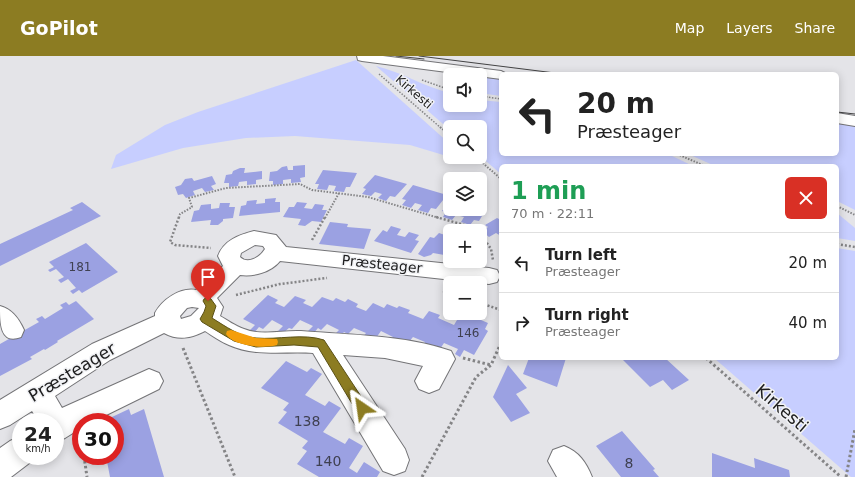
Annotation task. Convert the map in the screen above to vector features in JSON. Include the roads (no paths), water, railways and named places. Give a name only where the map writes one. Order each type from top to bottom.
[{"type":"street","points":[[362,57],[499,75]]},
{"type":"street","points":[[839,118],[855,121]]},
{"type":"street","name":"Præsteager","points":[[0,416],[101,352],[174,325],[198,325],[206,307],[234,258],[237,244],[246,240],[263,238],[273,243],[276,248],[274,253],[489,276]]},
{"type":"street","points":[[234,258],[244,268],[257,266],[268,261],[274,253]]},
{"type":"street","points":[[206,307],[238,338],[256,342],[294,341],[385,348],[442,359],[429,381]]},
{"type":"street","points":[[321,343],[394,460]]},
{"type":"street","points":[[64,421],[149,380]]},
{"type":"street","points":[[37,393],[49,413]]},
{"type":"street","points":[[0,466],[12,457]]},
{"type":"tram line","points":[[396,56],[424,59]]},
{"type":"tram line","points":[[419,56],[547,72]]},
{"type":"tram line","points":[[839,112],[855,114]]}]
